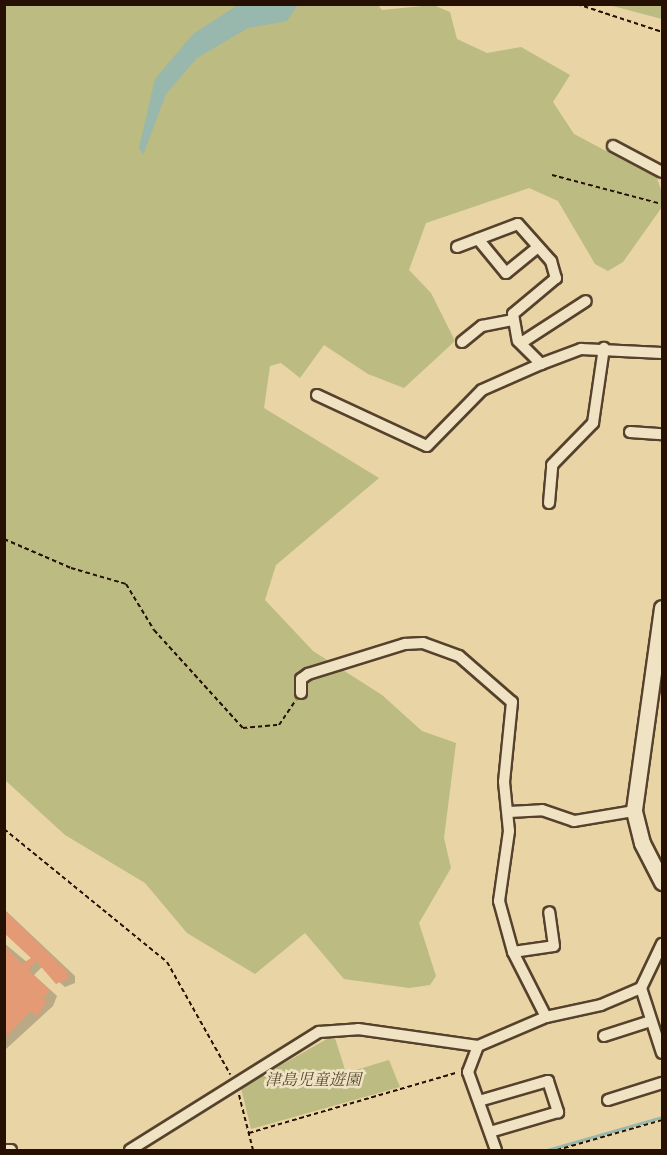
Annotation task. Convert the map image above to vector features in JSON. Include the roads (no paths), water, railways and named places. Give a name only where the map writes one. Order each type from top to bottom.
[{"type":"street","points":[[613,146],[663,172]]},
{"type":"street","points":[[457,247],[518,224],[538,247],[556,278],[516,308],[513,320],[521,344],[541,364]]},
{"type":"street","points":[[478,239],[506,273],[538,247]]},
{"type":"street","points":[[521,344],[586,301]]},
{"type":"street","points":[[462,342],[482,326],[513,320]]},
{"type":"street","points":[[549,503],[552,465],[593,423],[603,348]]},
{"type":"street","points":[[317,394],[427,446],[482,390],[541,364],[581,349],[603,348],[663,353]]},
{"type":"street","points":[[630,432],[663,434]]},
{"type":"street","points":[[661,883],[634,811],[663,609]]},
{"type":"street","points":[[301,693],[302,679],[308,674],[405,644],[423,644],[459,656],[514,708],[506,741],[509,812],[499,901],[513,952],[546,1017]]},
{"type":"street","points":[[509,812],[542,810],[574,821],[634,811]]},
{"type":"street","points":[[513,952],[554,946],[549,912]]},
{"type":"street","points":[[130,1150],[330,1029],[478,1046],[546,1017],[601,1005],[641,988],[663,945]]},
{"type":"street","points":[[641,988],[663,1053]]},
{"type":"street","points":[[604,1036],[651,1022]]},
{"type":"street","points":[[478,1046],[468,1069],[496,1150]]},
{"type":"street","points":[[479,1101],[548,1081],[558,1112],[490,1132]]},
{"type":"street","points":[[608,1100],[663,1083]]},
{"type":"street","points":[[4,1150],[11,1150]]},
{"type":"water","points":[[238,5],[297,6],[287,21],[248,28],[197,58],[166,94],[143,155],[139,148],[155,79],[193,34]]},
{"type":"waterway","points":[[547,1150],[662,1117]]},
{"type":"park label","name":"津島児童遊園","points":[[313,1080]]}]
